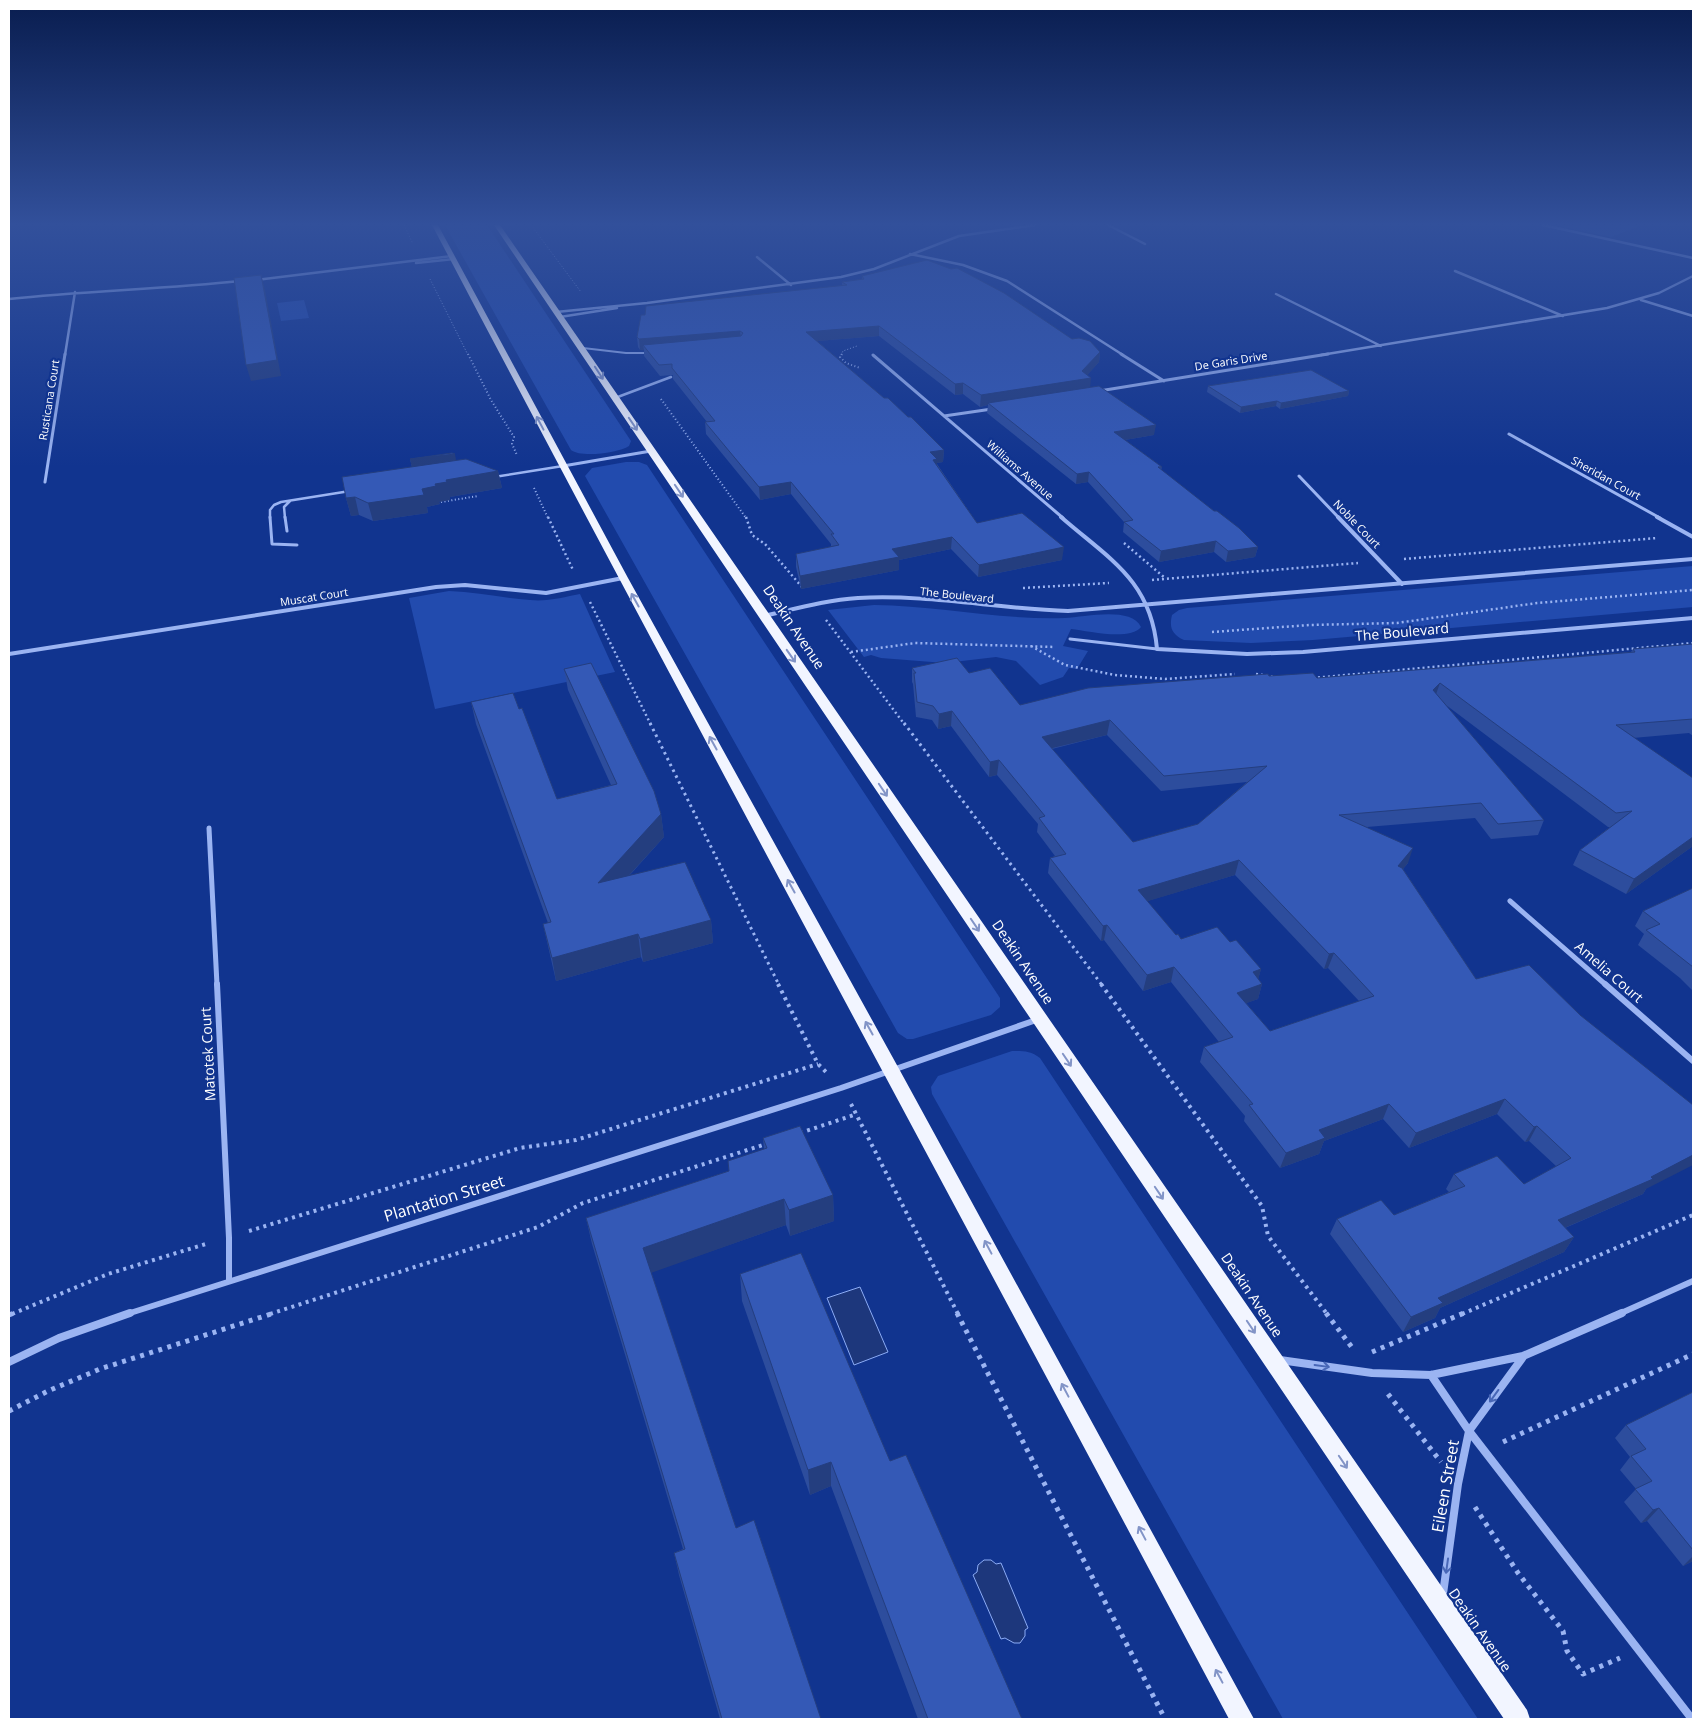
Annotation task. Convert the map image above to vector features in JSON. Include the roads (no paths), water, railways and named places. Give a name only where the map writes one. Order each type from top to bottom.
[{"type":"highway","points":[[478,306],[623,578],[1242,1719]]},
{"type":"highway","name":"Deakin Avenue","points":[[552,306],[1518,1719]]},
{"type":"street","name":"Rusticana Court","points":[[45,482],[72,306]]},
{"type":"street","points":[[558,314],[618,306]]},
{"type":"street","points":[[558,314],[626,306]]},
{"type":"street","points":[[1046,306],[1164,381]]},
{"type":"street","points":[[1300,306],[1381,346]]},
{"type":"street","points":[[1538,306],[1563,316]]},
{"type":"street","name":"De Garis Drive","points":[[1094,392],[1563,316],[1613,306]]},
{"type":"street","points":[[1659,306],[1693,316]]},
{"type":"street","name":"Williams Avenue","points":[[873,355],[1125,572],[1150,604]]},
{"type":"street","points":[[944,416],[998,408]]},
{"type":"street","name":"Sheridan Court","points":[[1509,434],[1693,537]]},
{"type":"street","points":[[563,466],[651,451]]},
{"type":"street","name":"Noble Court","points":[[1299,476],[1402,584]]},
{"type":"street","name":"The Boulevard","points":[[764,616],[856,598],[920,600],[1032,611],[1068,611],[1693,559]]},
{"type":"street","name":"Muscat Court","points":[[9,654],[436,587],[465,584],[546,593],[623,578]]},
{"type":"street","points":[[1150,604],[1157,649]]},
{"type":"street","name":"The Boulevard","points":[[1157,649],[1247,654],[1303,652],[1693,618]]},
{"type":"street","name":"Matotek Court","points":[[210,828],[229,1238],[229,1280]]},
{"type":"street","name":"Amelia Court","points":[[1510,901],[1693,1061]]},
{"type":"street","name":"Plantation Street","points":[[9,1362],[59,1338],[140,1308],[841,1088],[1040,1019]]},
{"type":"street","points":[[1273,1360],[1372,1373],[1431,1375],[1523,1356],[1693,1281]]},
{"type":"street","name":"Eileen Street","points":[[1441,1608],[1458,1484],[1469,1431],[1523,1356]]},
{"type":"street","points":[[1431,1375],[1469,1431],[1692,1719]]},
{"type":"lane","points":[[583,348],[626,353],[649,353]]},
{"type":"lane","points":[[615,398],[671,377]]},
{"type":"lane","points":[[488,475],[495,477],[563,466]]},
{"type":"lane","points":[[297,545],[272,544],[270,510],[274,505],[291,500],[352,491]]},
{"type":"lane","points":[[287,531],[284,507],[291,500]]},
{"type":"lane","points":[[1070,639],[1157,649]]}]
